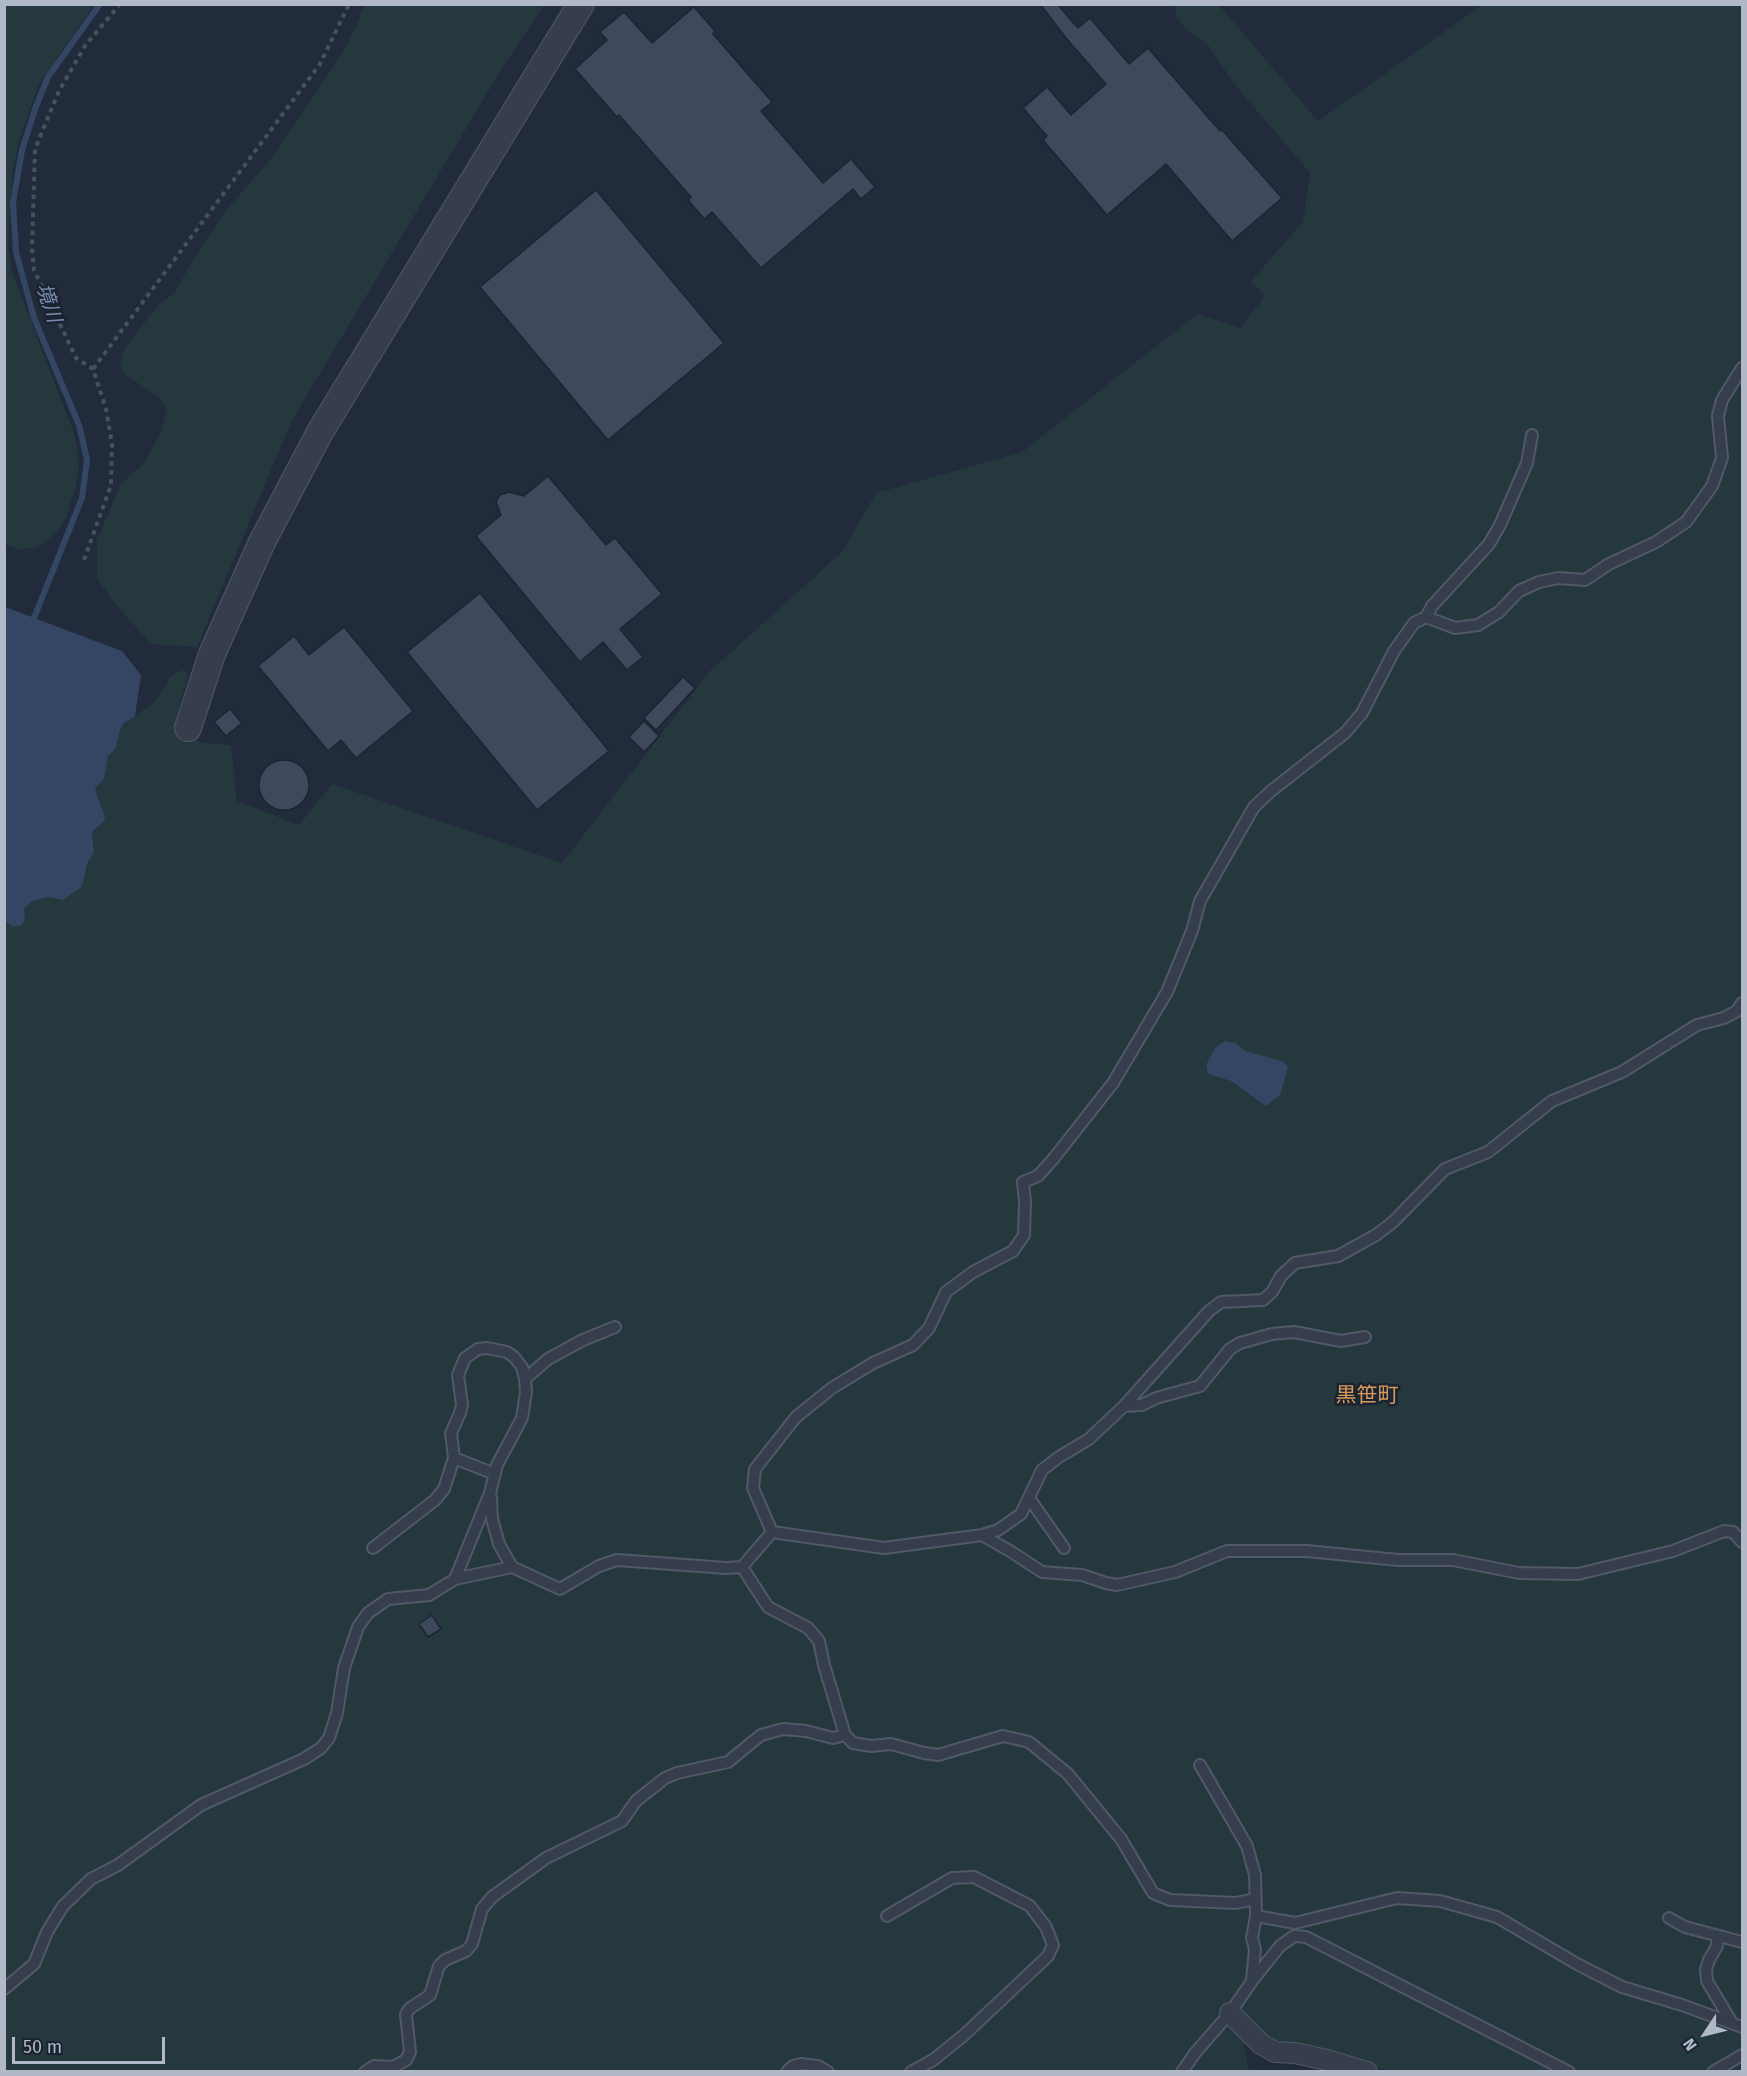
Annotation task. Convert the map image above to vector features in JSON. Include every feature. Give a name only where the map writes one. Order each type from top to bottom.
[{"type":"street","points":[[189,728],[216,644],[262,542],[320,432],[580,4]]},
{"type":"street","points":[[1230,2013],[1261,2044],[1275,2052],[1295,2053],[1367,2072]]},
{"type":"lane","points":[[1426,616],[1455,628],[1478,625],[1500,612],[1519,591],[1539,582],[1558,578],[1585,580],[1609,564],[1656,542],[1686,522],[1712,486],[1722,458],[1718,417],[1722,400],[1743,368]]},
{"type":"lane","points":[[772,1532],[753,1488],[755,1469],[796,1417],[832,1388],[873,1363],[913,1345],[929,1328],[946,1292],[973,1272],[1013,1251],[1024,1235],[1023,1182],[1038,1176],[1113,1083],[1167,992],[1192,931],[1200,902],[1254,807],[1345,733],[1362,713],[1394,651],[1414,623],[1426,616],[1432,606],[1490,544],[1527,463],[1532,435]]},
{"type":"lane","points":[[772,1532],[884,1548],[982,1535],[998,1530],[1021,1514],[1042,1470],[1089,1439],[1124,1406],[1209,1311],[1221,1302],[1263,1300],[1272,1292],[1281,1276],[1295,1263],[1338,1256],[1376,1236],[1393,1222],[1444,1169],[1488,1152],[1552,1101],[1622,1072],[1697,1025],[1737,1011],[1743,1003]]},
{"type":"lane","points":[[525,1379],[548,1359],[583,1340],[615,1327]]},
{"type":"lane","points":[[1124,1406],[1142,1405],[1156,1398],[1200,1386],[1230,1349],[1240,1343],[1272,1334],[1294,1332],[1341,1341],[1365,1336]]},
{"type":"lane","points":[[373,1548],[435,1500],[444,1490],[454,1458],[451,1433],[462,1405],[458,1375],[465,1358],[478,1350],[487,1348],[507,1352],[522,1367],[525,1379],[526,1392],[522,1418],[497,1465],[490,1494],[455,1579]]},
{"type":"lane","points":[[454,1458],[495,1474]]},
{"type":"lane","points":[[490,1494],[492,1519],[499,1544],[512,1568]]},
{"type":"lane","points":[[1029,1498],[1064,1548]]},
{"type":"lane","points":[[982,1535],[1042,1572],[1082,1575],[1117,1585],[1175,1572],[1227,1551],[1307,1551],[1398,1560],[1453,1560],[1519,1573],[1578,1574],[1673,1551],[1724,1531],[1739,1536],[1743,1542]]},
{"type":"lane","points":[[4,1989],[34,1964],[47,1932],[63,1906],[91,1879],[118,1865],[201,1805],[321,1748],[329,1738],[337,1713],[344,1668],[358,1627],[368,1613],[388,1599],[429,1595],[455,1579],[512,1568],[560,1589],[599,1566],[617,1560],[726,1568],[742,1567],[772,1532]]},
{"type":"lane","points":[[742,1567],[768,1607],[808,1628],[819,1641],[845,1735],[853,1743],[871,1746],[891,1744],[924,1754],[938,1755],[1003,1736],[1029,1742],[1068,1774],[1121,1839],[1153,1893],[1170,1900],[1236,1903],[1255,1899]]},
{"type":"lane","points":[[365,2072],[374,2066],[402,2068],[410,2052],[406,2014],[409,2009],[430,1995],[439,1966],[445,1960],[466,1951],[472,1944],[482,1909],[492,1897],[546,1858],[622,1821],[636,1801],[665,1778],[677,1773],[728,1762],[737,1757],[753,1741],[773,1731],[783,1729],[807,1731],[833,1738],[845,1735]]},
{"type":"lane","points":[[1200,1765],[1246,1846],[1255,1875],[1256,1916],[1252,1938],[1255,1949],[1251,1981]]},
{"type":"lane","points":[[887,1916],[952,1878],[974,1876],[1030,1906],[1046,1927],[1053,1945],[1048,1956],[963,2036],[933,2060],[910,2072]]},
{"type":"lane","points":[[1256,1916],[1295,1923],[1397,1898],[1440,1901],[1497,1917],[1577,1964],[1623,1987],[1737,2025]]},
{"type":"lane","points":[[1669,1918],[1685,1927],[1743,1942]]},
{"type":"lane","points":[[1182,2072],[1195,2053],[1230,2013],[1251,1981],[1280,1946],[1294,1936],[1306,1937],[1569,2072]]},
{"type":"lane","points":[[1717,1936],[1717,1946],[1706,1969],[1707,1981],[1737,2025]]},
{"type":"lane","points":[[1713,2072],[1743,2055]]},
{"type":"lane","points":[[787,2072],[793,2066],[801,2064],[818,2066],[828,2072]]},
{"type":"path","points":[[84,560],[111,485],[112,444],[106,409],[93,369],[76,358],[34,270],[32,249],[35,149],[58,91],[85,46],[120,4]]},
{"type":"path","points":[[93,369],[320,64],[349,4]]},
{"type":"green space","points":[[4,5],[94,5],[39,84],[19,141],[13,168],[8,244],[12,272],[75,436],[79,465],[76,486],[65,520],[56,533],[37,548],[17,549],[4,544]]},
{"type":"green space","points":[[364,5],[544,5],[504,65],[292,420],[197,647],[151,644],[113,601],[97,578],[97,540],[121,484],[144,463],[161,432],[167,411],[161,399],[126,375],[120,366],[122,354],[159,305],[175,292],[191,263],[228,208],[274,155],[343,52]]},
{"type":"green space","points":[[1175,5],[1219,5],[1318,121],[1482,5],[1742,5],[1742,2071],[1391,2071],[1287,2043],[1244,2045],[1249,2072],[5,2071],[5,921],[9,925],[23,914],[24,909],[32,901],[48,897],[57,900],[83,883],[94,846],[92,832],[104,821],[104,812],[95,789],[104,779],[108,756],[116,748],[120,730],[128,719],[157,699],[171,676],[183,670],[188,675],[175,723],[202,743],[231,745],[237,801],[299,825],[332,784],[562,863],[709,672],[842,552],[876,493],[1022,452],[1197,314],[1240,328],[1265,296],[1251,281],[1303,222],[1310,173],[1235,85],[1208,45],[1188,31],[1176,17]]},
{"type":"water","points":[[5,607],[122,651],[141,675],[135,716],[124,723],[120,730],[116,748],[108,756],[104,779],[95,789],[105,816],[104,821],[92,832],[94,852],[87,864],[83,883],[80,888],[63,900],[48,897],[32,901],[24,909],[25,919],[22,925],[13,927],[4,921]]},
{"type":"water","points":[[1225,1041],[1236,1043],[1245,1051],[1286,1064],[1288,1068],[1280,1095],[1266,1106],[1231,1081],[1209,1074],[1207,1063],[1215,1048]]},
{"type":"building","points":[[1040,4],[1057,4],[1078,28],[1090,18],[1129,64],[1148,48],[1282,198],[1232,241],[1166,164],[1107,215],[1043,140],[1047,136],[1023,108],[1047,87],[1071,115],[1106,84]]},
{"type":"building","points":[[694,7],[715,31],[713,34],[772,102],[761,111],[823,183],[851,159],[875,187],[861,199],[853,189],[761,268],[712,212],[704,219],[688,200],[691,197],[575,69],[607,40],[600,32],[624,12],[652,43]]},
{"type":"building","points":[[596,190],[724,343],[608,440],[480,287]]},
{"type":"building","points":[[548,476],[606,545],[615,538],[662,594],[620,629],[643,657],[627,670],[603,642],[580,662],[476,536],[501,515],[496,502],[500,495],[509,492],[524,496]]},
{"type":"building","points":[[480,593],[609,751],[537,810],[407,652]]},
{"type":"building","points":[[344,627],[413,711],[356,758],[341,740],[328,751],[258,666],[294,636],[309,655]]},
{"type":"building","points":[[683,677],[695,688],[656,730],[644,718]]},
{"type":"building","points":[[230,709],[242,723],[226,736],[214,722]]},
{"type":"building","points":[[644,721],[659,736],[644,752],[629,737]]},
{"type":"building","points":[[284,760],[302,767],[309,785],[302,803],[284,810],[266,803],[259,785],[266,767]]},
{"type":"building","points":[[432,1615],[441,1629],[428,1637],[419,1624]]},
{"type":"waterway","name":"境川","points":[[34,618],[82,498],[87,460],[79,425],[34,318],[16,252],[13,203],[22,150],[48,77],[100,4]]},
{"type":"district","name":"黒笹町","points":[[1367,1396]]}]
